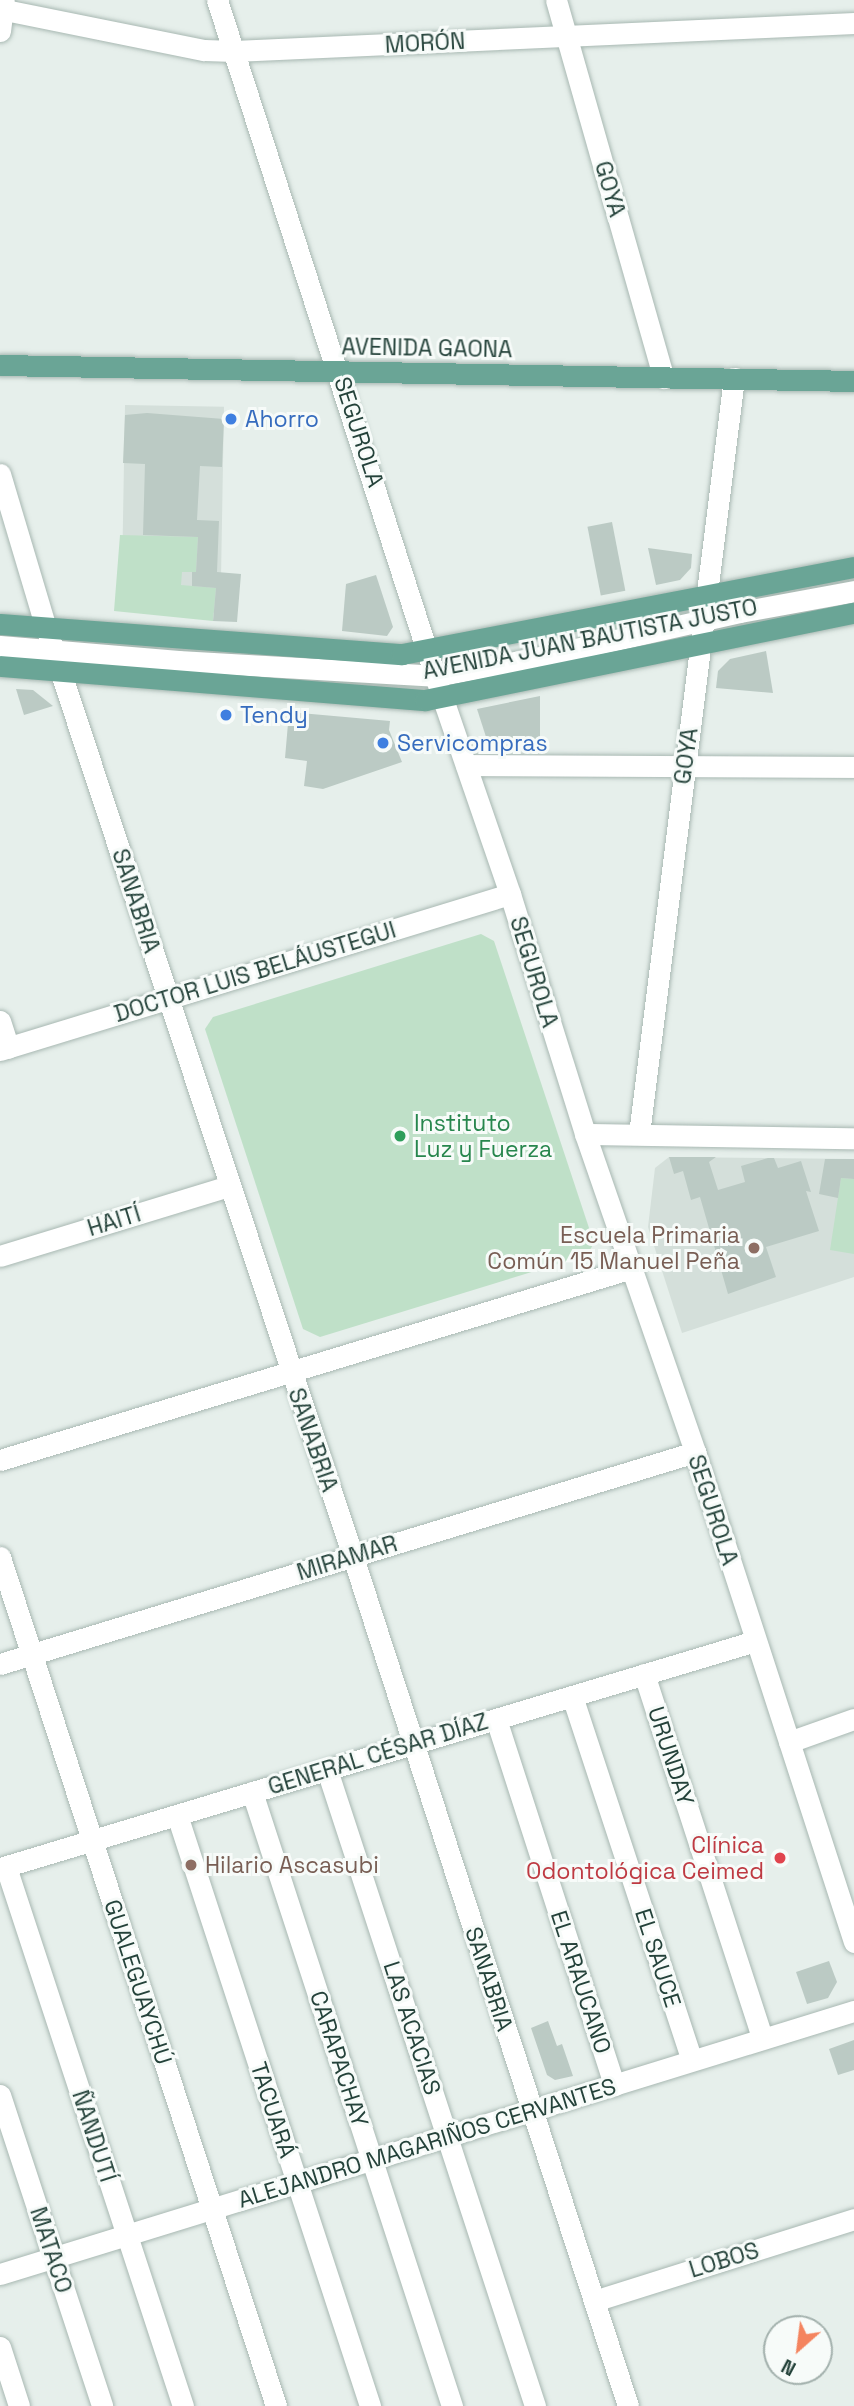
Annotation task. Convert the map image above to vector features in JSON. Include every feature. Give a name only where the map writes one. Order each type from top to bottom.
[{"type":"main road","name":"AVENIDA GAONA","points":[[0,365],[854,381]]},
{"type":"main road","name":"AVENIDA JUAN BAUTISTA JUSTO","points":[[0,624],[402,654],[854,567]]},
{"type":"main road","name":"AVENIDA JUAN BAUTISTA JUSTO","points":[[0,666],[415,700],[443,697],[854,613]]},
{"type":"street","name":"SEGUROLA","points":[[218,0],[340,373],[435,676],[510,894],[585,1134],[695,1452],[854,1942]]},
{"type":"street","name":"GOYA","points":[[556,0],[664,378]]},
{"type":"street","name":"MORÓN","points":[[2,6],[204,50],[234,51],[854,23]]},
{"type":"street","points":[[0,32],[2,6]]},
{"type":"street","name":"GOYA","points":[[639,1134],[684,765],[709,595],[734,378]]},
{"type":"street","name":"SANABRIA","points":[[0,474],[46,628],[353,1557],[628,2406]]},
{"type":"street","points":[[709,595],[733,603],[824,587],[854,589]]},
{"type":"street","points":[[0,646],[435,676],[531,659],[854,589]]},
{"type":"street","points":[[466,765],[854,767]]},
{"type":"street","name":"DOCTOR LUIS BELÁUSTEGUI","points":[[4,1049],[510,894]]},
{"type":"street","points":[[0,1021],[4,1049]]},
{"type":"street","points":[[585,1134],[854,1138]]},
{"type":"street","name":"HAITÍ","points":[[0,1256],[229,1186]]},
{"type":"street","points":[[0,1460],[632,1268]]},
{"type":"street","name":"MIRAMAR","points":[[0,1664],[695,1452]]},
{"type":"street","name":"GUALEGUAYCHÚ","points":[[0,1557],[276,2406]]},
{"type":"street","name":"GENERAL CÉSAR DÍAZ","points":[[3,1868],[755,1641]]},
{"type":"street","name":"URUNDAY","points":[[644,1674],[762,2038]]},
{"type":"street","name":"EL SAUCE","points":[[572,1696],[692,2060]]},
{"type":"street","name":"EL ARAUCANO","points":[[496,1718],[614,2085]]},
{"type":"street","points":[[789,1742],[854,1719]]},
{"type":"street","name":"LAS ACACIAS","points":[[327,1770],[535,2406]]},
{"type":"street","name":"CARAPACHAY","points":[[252,1792],[452,2406]]},
{"type":"street","name":"TACUARÁ","points":[[177,1815],[370,2406]]},
{"type":"street","name":"ÑANDUTÍ","points":[[3,1868],[183,2406]]},
{"type":"street","name":"ALEJANDRO MAGARIÑOS CERVANTES","points":[[0,2274],[854,2011]]},
{"type":"street","name":"MATACO","points":[[0,2095],[102,2406]]},
{"type":"street","name":"LOBOS","points":[[594,2301],[854,2219]]},
{"type":"street","points":[[0,2347],[19,2406]]},
{"type":"shaded area","points":[[125,405],[224,407],[220,613],[121,611]]},
{"type":"shaded area","name":"Escuela Primaria Común 15 Manuel Peña","points":[[669,1157],[854,1159],[854,1277],[682,1333],[648,1227],[655,1168]]},
{"type":"green space","points":[[120,535],[198,537],[196,572],[182,572],[181,585],[216,588],[213,621],[114,611]]},
{"type":"green space","points":[[671,613],[673,615],[609,632],[608,625]]},
{"type":"green space","name":"Instituto Luz y Fuerza","points":[[481,934],[494,941],[594,1243],[587,1255],[320,1337],[303,1329],[205,1029],[213,1017]]},
{"type":"green space","points":[[854,1175],[854,1254],[830,1250],[841,1178],[853,1179]]},
{"type":"building","points":[[147,413],[224,419],[222,467],[200,466],[197,520],[219,521],[217,572],[241,574],[237,622],[213,621],[216,588],[192,586],[192,572],[196,572],[198,537],[143,535],[145,464],[123,463],[125,415]]},
{"type":"building","points":[[612,522],[625,591],[601,595],[587,527]]},
{"type":"building","points":[[648,548],[692,554],[691,568],[680,580],[656,585]]},
{"type":"building","points":[[376,575],[393,627],[387,636],[342,631],[346,584]]},
{"type":"building","points":[[766,651],[773,693],[716,688],[718,671],[730,659]]},
{"type":"building","points":[[16,689],[33,690],[53,706],[24,715]]},
{"type":"building","points":[[540,696],[540,741],[487,740],[477,709]]},
{"type":"building","points":[[289,712],[390,721],[389,730],[402,762],[323,789],[304,786],[307,761],[285,758]]},
{"type":"building","points":[[669,1157],[716,1157],[709,1162],[718,1190],[745,1182],[741,1166],[768,1158],[774,1158],[778,1168],[801,1161],[811,1192],[806,1191],[819,1231],[766,1247],[776,1277],[728,1294],[700,1197],[691,1200],[683,1171],[674,1174]]},
{"type":"building","points":[[825,1159],[854,1159],[854,1179],[841,1178],[838,1198],[819,1194]]},
{"type":"building","points":[[829,1961],[837,1982],[828,1998],[807,2004],[796,1972]]},
{"type":"building","points":[[548,2021],[557,2046],[562,2044],[573,2076],[555,2080],[547,2075],[531,2028]]},
{"type":"building","points":[[854,2040],[854,2070],[838,2075],[829,2049]]},
{"type":"place","name":"Ahorro","points":[[231,419]]},
{"type":"place","name":"Tendy","points":[[226,715]]},
{"type":"place","name":"Servicompras","points":[[383,743]]},
{"type":"place","name":"Instituto Luz y Fuerza","points":[[400,1136]]},
{"type":"place","name":"Escuela Primaria Común 15 Manuel Peña","points":[[754,1248]]},
{"type":"place","name":"Clínica Odontológica Ceimed","points":[[780,1858]]},
{"type":"place","name":"Hilario Ascasubi","points":[[191,1865]]}]
